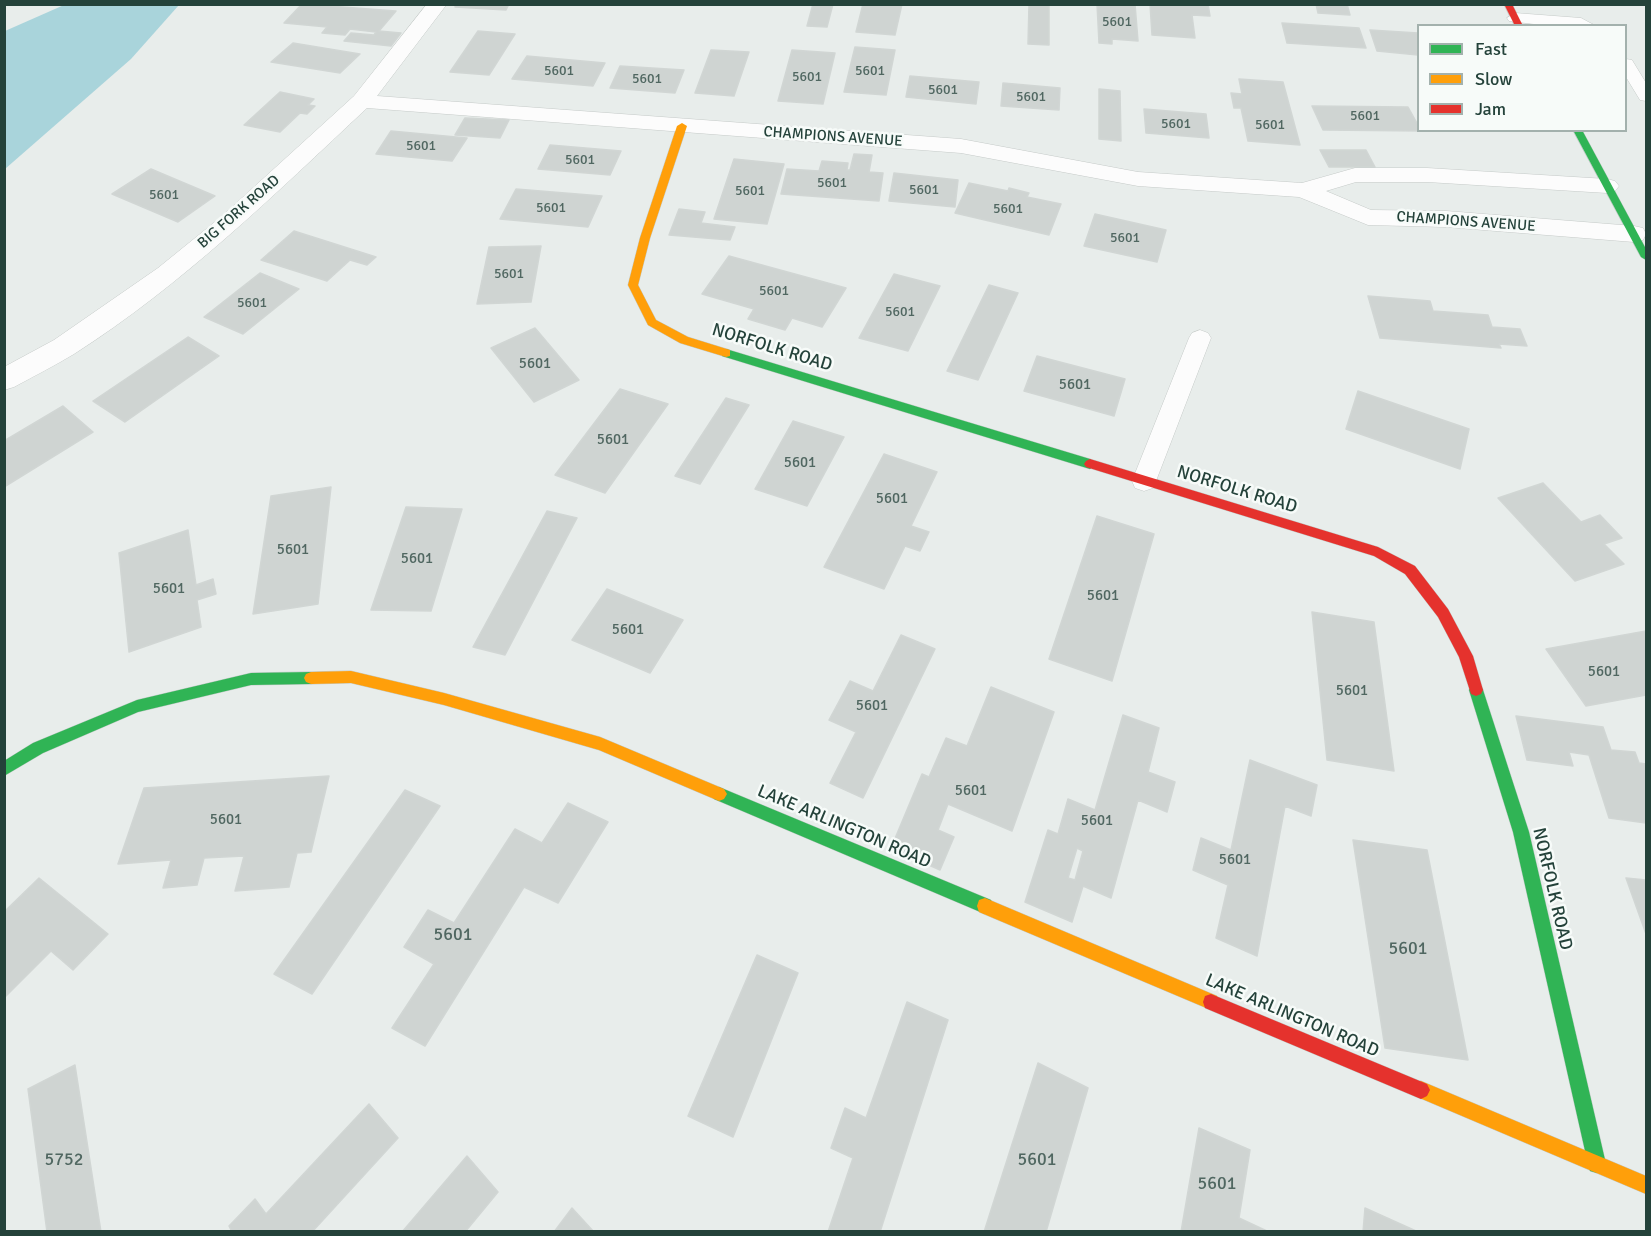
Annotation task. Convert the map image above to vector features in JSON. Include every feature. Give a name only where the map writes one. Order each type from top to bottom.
[{"type":"street","name":"BIG FORK ROAD","points":[[4,380],[64,347],[167,274],[230,222],[362,101],[438,4]]},
{"type":"street","name":"CHAMPIONS AVENUE","points":[[362,101],[962,146],[1138,179],[1303,190],[1368,217],[1446,219],[1634,234]]},
{"type":"street","name":"NORFOLK ROAD","points":[[682,126],[645,238],[633,285],[652,322],[684,340],[1378,552],[1410,570],[1443,613],[1466,656],[1521,832],[1597,1164]]},
{"type":"street","points":[[1578,132],[1647,257]]},
{"type":"street","name":"CHAMPIONS AVENUE","points":[[1303,190],[1355,175],[1427,175],[1607,186]]},
{"type":"street","name":"LAKE ARLINGTON ROAD","points":[[4,769],[38,748],[137,706],[251,679],[351,677],[444,699],[600,744],[1647,1185]]},
{"type":"lane","points":[[1514,16],[1583,24]]},
{"type":"lane","points":[[1627,66],[1647,96]]},
{"type":"lane","points":[[1144,481],[1200,338]]},
{"type":"water","points":[[64,5],[179,5],[131,59],[5,169],[5,31]]},
{"type":"building","points":[[302,4],[396,11],[379,31],[401,33],[391,46],[344,41],[351,33],[374,35],[376,32],[350,29],[345,35],[322,33],[327,27],[284,23]]},
{"type":"building","points":[[456,4],[509,4],[506,10],[455,7]]},
{"type":"building","points":[[813,4],[833,4],[827,27],[807,26]]},
{"type":"building","points":[[863,4],[902,4],[895,35],[856,32]]},
{"type":"building","points":[[1029,4],[1049,4],[1049,45],[1028,44]]},
{"type":"building","points":[[1097,4],[1135,4],[1138,41],[1112,39],[1112,44],[1099,43]]},
{"type":"building","points":[[1150,4],[1208,4],[1210,16],[1192,15],[1195,38],[1152,35]]},
{"type":"building","points":[[1316,4],[1347,4],[1350,15],[1318,13]]},
{"type":"building","points":[[1282,23],[1359,28],[1366,48],[1287,43]]},
{"type":"building","points":[[1370,30],[1417,33],[1417,55],[1377,51]]},
{"type":"building","points":[[478,31],[515,34],[489,75],[450,72]]},
{"type":"building","points":[[293,43],[360,54],[340,73],[271,62]]},
{"type":"building","points":[[855,47],[895,50],[886,95],[844,92]]},
{"type":"building","points":[[711,50],[749,52],[734,96],[695,93]]},
{"type":"building","points":[[792,50],[835,53],[823,104],[778,101]]},
{"type":"building","points":[[527,56],[605,63],[593,86],[512,79]]},
{"type":"building","points":[[620,66],[684,70],[675,93],[610,88]]},
{"type":"building","points":[[910,76],[979,82],[976,104],[906,97]]},
{"type":"building","points":[[1239,79],[1283,82],[1300,145],[1248,141],[1241,108],[1234,108],[1231,93],[1242,94]]},
{"type":"building","points":[[1003,83],[1060,88],[1059,110],[1001,106]]},
{"type":"building","points":[[1099,89],[1120,91],[1121,141],[1099,139]]},
{"type":"building","points":[[280,92],[314,99],[308,105],[315,106],[307,114],[300,113],[280,132],[244,125]]},
{"type":"building","points":[[1312,106],[1408,107],[1417,123],[1417,131],[1323,130]]},
{"type":"building","points":[[1144,109],[1206,114],[1209,138],[1146,133]]},
{"type":"building","points":[[465,118],[509,120],[500,138],[455,135]]},
{"type":"building","points":[[391,131],[467,138],[452,161],[376,154]]},
{"type":"building","points":[[550,145],[621,151],[610,175],[538,169]]},
{"type":"building","points":[[1320,150],[1366,150],[1375,167],[1329,167]]},
{"type":"building","points":[[854,154],[872,155],[869,172],[883,173],[879,201],[781,194],[787,169],[819,171],[822,161],[848,163],[847,170],[850,170]]},
{"type":"building","points":[[734,159],[784,164],[767,224],[714,219]]},
{"type":"building","points":[[151,169],[215,196],[178,222],[112,194]]},
{"type":"building","points":[[894,173],[958,180],[955,207],[889,201]]},
{"type":"building","points":[[969,183],[1008,191],[1009,188],[1029,193],[1027,197],[1061,204],[1049,235],[955,213]]},
{"type":"building","points":[[516,189],[602,196],[588,227],[500,219]]},
{"type":"building","points":[[679,209],[705,212],[701,223],[735,227],[730,240],[669,235]]},
{"type":"building","points":[[1095,214],[1166,230],[1157,262],[1084,246]]},
{"type":"building","points":[[294,231],[376,257],[367,265],[350,260],[327,281],[261,260]]},
{"type":"building","points":[[541,246],[531,302],[477,304],[489,247]]},
{"type":"building","points":[[729,256],[846,288],[822,327],[792,318],[785,330],[748,319],[754,309],[702,294]]},
{"type":"building","points":[[260,273],[299,289],[243,334],[204,317]]},
{"type":"building","points":[[894,274],[940,286],[908,351],[859,338]]},
{"type":"building","points":[[989,285],[1018,293],[978,380],[947,371]]},
{"type":"building","points":[[1368,296],[1430,301],[1433,311],[1488,315],[1492,327],[1520,329],[1527,346],[1499,344],[1501,348],[1380,338]]},
{"type":"building","points":[[535,328],[579,380],[534,402],[491,348]]},
{"type":"building","points":[[188,337],[219,356],[125,422],[93,401]]},
{"type":"building","points":[[1037,356],[1125,379],[1114,416],[1024,391]]},
{"type":"building","points":[[620,389],[668,404],[605,493],[555,475]]},
{"type":"building","points":[[1358,391],[1469,429],[1460,469],[1346,429]]},
{"type":"building","points":[[726,398],[749,405],[700,484],[675,476]]},
{"type":"building","points":[[63,406],[93,432],[4,487],[4,441]]},
{"type":"building","points":[[793,421],[844,437],[807,506],[755,489]]},
{"type":"building","points":[[884,454],[937,472],[911,526],[929,532],[920,551],[905,546],[884,589],[824,567]]},
{"type":"building","points":[[1543,483],[1581,522],[1600,515],[1622,538],[1604,544],[1624,564],[1575,581],[1498,498]]},
{"type":"building","points":[[331,487],[318,604],[253,614],[271,496]]},
{"type":"building","points":[[406,507],[462,509],[431,611],[371,610]]},
{"type":"building","points":[[547,511],[577,518],[505,655],[473,647]]},
{"type":"building","points":[[1097,516],[1154,534],[1112,681],[1049,659]]},
{"type":"building","points":[[188,530],[196,585],[213,579],[216,594],[197,600],[201,627],[129,652],[119,553]]},
{"type":"building","points":[[607,589],[683,620],[650,673],[572,640]]},
{"type":"building","points":[[1312,612],[1374,622],[1394,771],[1327,760]]},
{"type":"building","points":[[1646,631],[1646,695],[1586,706],[1546,649]]},
{"type":"building","points":[[901,635],[935,649],[863,798],[830,783],[856,732],[829,720],[850,681],[873,691]]},
{"type":"building","points":[[991,687],[1054,712],[1012,831],[948,804],[938,830],[954,837],[940,870],[891,848],[922,774],[929,777],[946,738],[967,746]]},
{"type":"building","points":[[1123,715],[1159,728],[1148,772],[1175,782],[1167,812],[1138,800],[1111,898],[1083,886],[1072,922],[1025,902],[1048,830],[1058,834],[1068,799],[1095,810]],"holes":[[[1077,848],[1083,851],[1075,880],[1068,878]]]},
{"type":"building","points":[[1516,716],[1603,727],[1611,750],[1635,752],[1639,763],[1646,764],[1646,823],[1609,818],[1589,755],[1569,752],[1573,766],[1527,760]]},
{"type":"building","points":[[1250,760],[1317,785],[1311,816],[1285,806],[1257,956],[1216,938],[1228,885],[1193,870],[1201,838],[1231,850]]},
{"type":"building","points":[[329,776],[311,852],[297,853],[289,887],[235,891],[244,856],[204,858],[197,885],[163,888],[171,860],[118,864],[144,788]]},
{"type":"building","points":[[405,790],[440,806],[312,994],[274,974]]},
{"type":"building","points":[[568,803],[608,822],[558,903],[524,887],[425,1046],[392,1028],[434,964],[404,947],[428,910],[454,923],[515,829],[542,843]]},
{"type":"building","points":[[1353,840],[1427,850],[1468,1060],[1385,1048]]},
{"type":"building","points":[[39,878],[108,934],[73,970],[51,951],[4,998],[4,912]]},
{"type":"building","points":[[1626,878],[1646,880],[1646,934]]},
{"type":"building","points":[[757,955],[798,973],[733,1137],[688,1116]]},
{"type":"building","points":[[907,1002],[948,1020],[880,1232],[828,1232],[853,1158],[831,1148],[845,1108],[866,1118]]},
{"type":"building","points":[[1038,1063],[1088,1088],[1046,1232],[984,1232]]},
{"type":"building","points":[[75,1065],[101,1232],[47,1232],[28,1089]]},
{"type":"building","points":[[369,1104],[398,1138],[312,1232],[232,1232],[229,1226],[255,1199],[266,1214]]},
{"type":"building","points":[[1199,1128],[1250,1150],[1239,1218],[1269,1232],[1181,1232]]},
{"type":"building","points":[[467,1156],[498,1192],[465,1232],[402,1232]]},
{"type":"building","points":[[572,1208],[594,1232],[554,1232]]},
{"type":"building","points":[[1365,1208],[1416,1231],[1416,1232],[1363,1232]]},
{"type":"traffic: fast","points":[[1578,132],[1646,257]]},
{"type":"traffic: fast","points":[[726,353],[1090,464]]},
{"type":"traffic: fast","points":[[4,769],[38,748],[137,706],[251,679],[311,678]]},
{"type":"traffic: fast","points":[[1476,690],[1521,832],[1597,1164]]},
{"type":"traffic: fast","points":[[719,794],[985,906]]},
{"type":"traffic: slow","points":[[682,126],[645,238],[633,285],[652,322],[684,340],[726,353]]},
{"type":"traffic: slow","points":[[311,678],[351,677],[444,699],[600,744],[719,794]]},
{"type":"traffic: slow","points":[[985,906],[1211,1002]]},
{"type":"traffic: slow","points":[[1421,1090],[1646,1185]]},
{"type":"traffic: jam","points":[[1508,4],[1518,24]]},
{"type":"traffic: jam","points":[[1090,464],[1378,552],[1410,570],[1443,613],[1466,656],[1476,690]]},
{"type":"traffic: jam","points":[[1211,1002],[1421,1090]]}]
